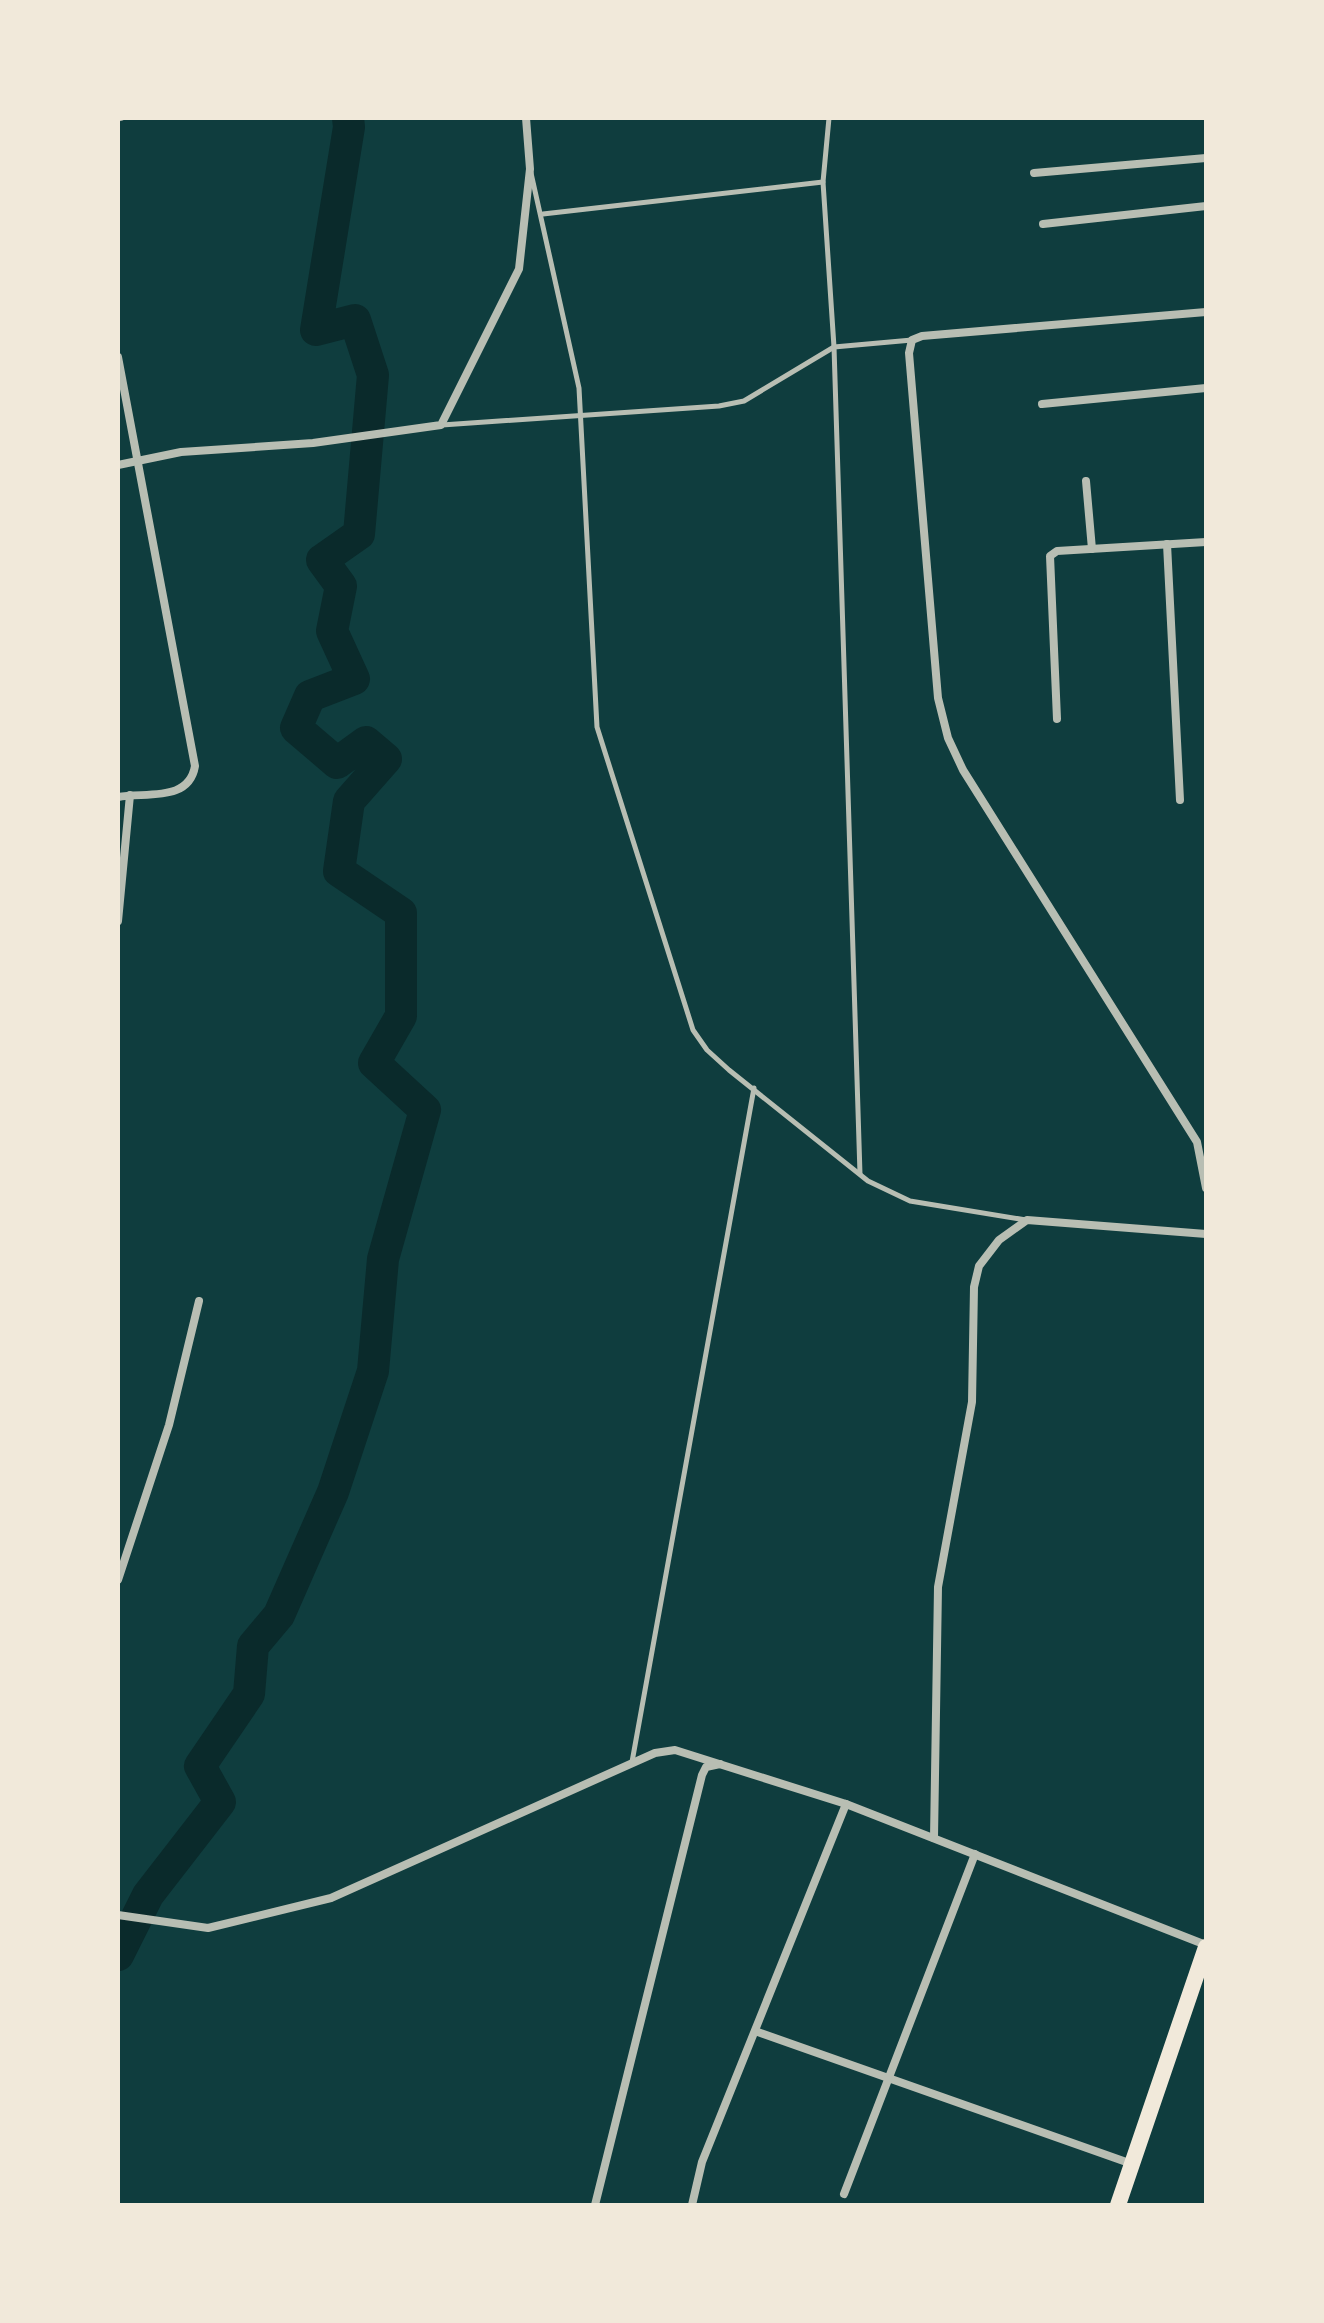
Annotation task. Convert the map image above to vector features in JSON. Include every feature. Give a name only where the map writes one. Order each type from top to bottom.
[{"type":"highway","points":[[1118,2205],[1199,1990],[1206,1946]]},
{"type":"street","points":[[118,465],[181,452],[313,443],[441,425],[519,269],[530,169],[526,118]]},
{"type":"street","points":[[1034,173],[1206,158]]},
{"type":"street","points":[[1043,224],[1206,206]]},
{"type":"street","points":[[1206,312],[922,336],[912,340],[909,353],[938,698],[948,738],[963,770],[1197,1142],[1206,1188]]},
{"type":"street","points":[[118,357],[195,766],[193,781],[183,790],[118,797]]},
{"type":"street","points":[[1042,404],[1206,388]]},
{"type":"street","points":[[1086,481],[1092,549]]},
{"type":"street","points":[[1057,719],[1050,556],[1057,551],[1206,542]]},
{"type":"street","points":[[1167,544],[1180,800]]},
{"type":"street","points":[[118,921],[130,795]]},
{"type":"street","points":[[934,1838],[938,1587],[972,1402],[974,1287],[979,1266],[988,1252],[1027,1220],[1206,1234]]},
{"type":"street","points":[[118,1580],[165,1437],[199,1301]]},
{"type":"street","points":[[118,1915],[208,1928],[331,1898],[655,1753],[675,1750],[725,1763],[846,1804],[1206,1946]]},
{"type":"street","points":[[595,2205],[702,1775],[706,1767],[725,1763]]},
{"type":"street","points":[[692,2205],[698,2174],[846,1804]]},
{"type":"street","points":[[844,2194],[975,1854]]},
{"type":"street","points":[[755,2031],[1133,2165]]},
{"type":"lane","points":[[829,118],[823,182],[834,347],[860,1174]]},
{"type":"lane","points":[[530,169],[543,214],[574,357],[580,418],[592,685],[604,754],[693,1030],[707,1050],[860,1174],[910,1201],[1027,1220]]},
{"type":"lane","points":[[543,214],[823,182]]},
{"type":"lane","points":[[441,425],[580,418],[744,401],[834,347],[912,340]]},
{"type":"lane","points":[[632,1763],[754,1088]]},
{"type":"waterway","points":[[118,1955],[148,1895],[220,1802],[200,1766],[249,1694],[253,1646],[279,1615],[333,1492],[373,1371],[383,1259],[425,1110],[374,1063],[401,1016],[401,913],[339,871],[349,801],[386,759],[366,742],[337,763],[296,728],[310,696],[354,679],[332,631],[341,586],[322,560],[359,534],[373,375],[355,320],[316,330],[348,118]]}]
